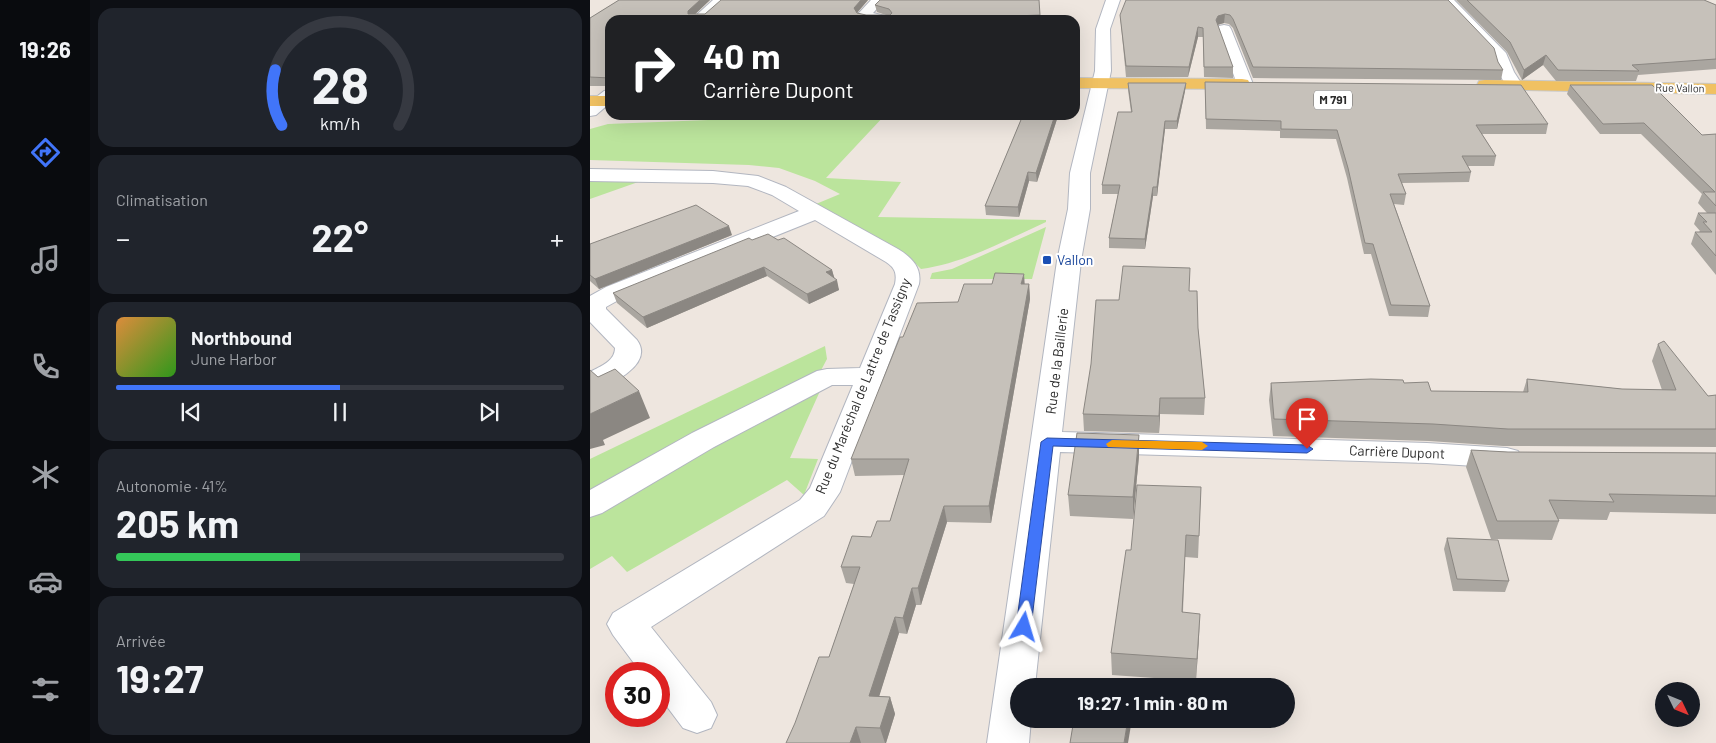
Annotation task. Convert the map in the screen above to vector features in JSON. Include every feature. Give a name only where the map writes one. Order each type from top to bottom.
[{"type":"main road","points":[[1087,91],[1247,92],[1265,84]]},
{"type":"main road","name":"Rue Vallon","points":[[1716,89],[1515,86],[1471,92],[1716,100]]},
{"type":"street","points":[[704,15],[721,0]]},
{"type":"street","points":[[864,15],[878,0]]},
{"type":"street","name":"Rue de la Baillerie","points":[[1008,743],[1070,261],[1079,209],[1087,91],[1103,71],[1102,37],[1113,0]]},
{"type":"street","points":[[1447,0],[1501,56],[1506,72],[1515,86]]},
{"type":"street","points":[[1224,28],[1247,92]]},
{"type":"street","name":"Rue du Maréchal de Lattre de Tassigny","points":[[590,175],[751,180],[779,191],[890,254],[906,265],[908,271],[906,284],[824,492],[812,508],[626,624],[697,715]]},
{"type":"street","points":[[590,382],[618,367],[627,359],[629,352],[628,346],[592,309],[595,303],[615,292],[816,212]]},
{"type":"street","points":[[590,505],[703,440],[827,377],[870,376]]},
{"type":"street","name":"Carrière Dupont","points":[[1047,442],[1427,453],[1532,458]]},
{"type":"green space","points":[[708,120],[880,120],[826,178],[901,182],[878,217],[1046,220],[1046,222],[969,256],[953,262],[921,269],[907,255],[816,204],[840,194],[815,181],[779,168],[749,165],[590,160],[590,129],[608,124]]},
{"type":"green space","points":[[590,179],[641,181],[590,199]]},
{"type":"green space","points":[[1046,227],[1032,279],[930,279],[932,273],[952,269]]},
{"type":"green space","points":[[825,346],[827,359],[819,374],[590,498],[590,459]]},
{"type":"green space","points":[[820,391],[790,458],[818,459],[804,495],[787,480],[627,572],[612,556],[590,569],[590,514],[801,398]]},
{"type":"building","points":[[619,0],[700,0],[688,11],[688,14],[705,14],[721,0],[861,0],[854,8],[857,13],[866,15],[605,15],[605,78],[590,77],[590,18]]},
{"type":"building","points":[[880,0],[1039,0],[1040,15],[890,15],[892,13],[889,9],[875,5]]},
{"type":"building","points":[[1126,0],[1448,0],[1494,48],[1498,62],[1503,70],[1253,67],[1233,19],[1230,15],[1225,14],[1218,16],[1216,20],[1233,67],[1204,67],[1203,28],[1198,27],[1189,67],[1126,66],[1120,15]]},
{"type":"building","points":[[1467,0],[1704,0],[1716,5],[1716,59],[1632,65],[1639,71],[1558,70],[1546,55],[1524,70],[1510,42]]},
{"type":"building","points":[[1205,82],[1521,85],[1548,124],[1476,125],[1496,156],[1462,156],[1471,172],[1398,174],[1406,194],[1390,194],[1430,306],[1391,305],[1373,244],[1365,243],[1348,168],[1337,130],[1281,129],[1281,121],[1206,119]]},
{"type":"building","points":[[1128,83],[1186,83],[1177,121],[1165,121],[1157,187],[1153,187],[1145,239],[1109,238],[1120,185],[1102,185],[1118,112],[1132,112]]},
{"type":"building","points":[[1570,85],[1652,85],[1702,135],[1716,134],[1716,206],[1703,192],[1715,192],[1644,123],[1603,124]]},
{"type":"building","points":[[1021,120],[1053,120],[1036,173],[1028,172],[1018,207],[985,206]]},
{"type":"building","points":[[696,205],[729,226],[595,279],[590,275],[590,244]]},
{"type":"building","points":[[1698,213],[1716,213],[1716,256],[1695,232],[1712,232],[1703,222],[1707,222]]},
{"type":"building","points":[[768,234],[778,240],[784,238],[832,270],[826,272],[837,280],[807,294],[764,267],[643,317],[613,293],[749,238],[752,240]]},
{"type":"building","points":[[1123,266],[1190,268],[1189,291],[1197,291],[1198,328],[1205,398],[1160,398],[1159,416],[1083,414],[1091,364],[1096,300],[1119,300]]},
{"type":"building","points":[[995,273],[1024,274],[1021,284],[1029,284],[989,506],[944,506],[918,588],[912,588],[903,618],[895,617],[869,696],[890,697],[880,728],[856,727],[850,743],[786,743],[819,657],[829,657],[860,567],[841,567],[852,536],[871,537],[877,521],[890,521],[909,459],[851,459],[900,337],[903,337],[917,303],[958,302],[964,284],[992,284]]},
{"type":"building","points":[[1664,341],[1708,396],[1716,395],[1716,429],[1508,429],[1433,424],[1274,419],[1271,383],[1371,379],[1403,380],[1404,383],[1428,382],[1431,391],[1528,392],[1527,379],[1622,389],[1676,390],[1658,344]]},
{"type":"building","points":[[615,369],[639,391],[590,414],[590,370],[598,377]]},
{"type":"building","points":[[1077,433],[1139,435],[1133,497],[1068,495]]},
{"type":"building","points":[[1471,450],[1508,452],[1716,453],[1716,496],[1609,494],[1614,502],[1549,500],[1559,521],[1497,521]]},
{"type":"building","points":[[1137,485],[1201,487],[1199,536],[1186,535],[1182,612],[1200,614],[1197,659],[1111,653],[1126,550],[1131,550]]},
{"type":"building","points":[[1447,538],[1498,540],[1509,581],[1457,579]]},
{"type":"building","points":[[1072,728],[1126,728],[1124,743],[1070,743]]},
{"type":"slow traffic","points":[[1112,444],[1202,446]]},
{"type":"place","name":"Vallon","points":[[1047,260]]},
{"type":"route","points":[[1024,627],[1047,442],[1307,449]]}]
